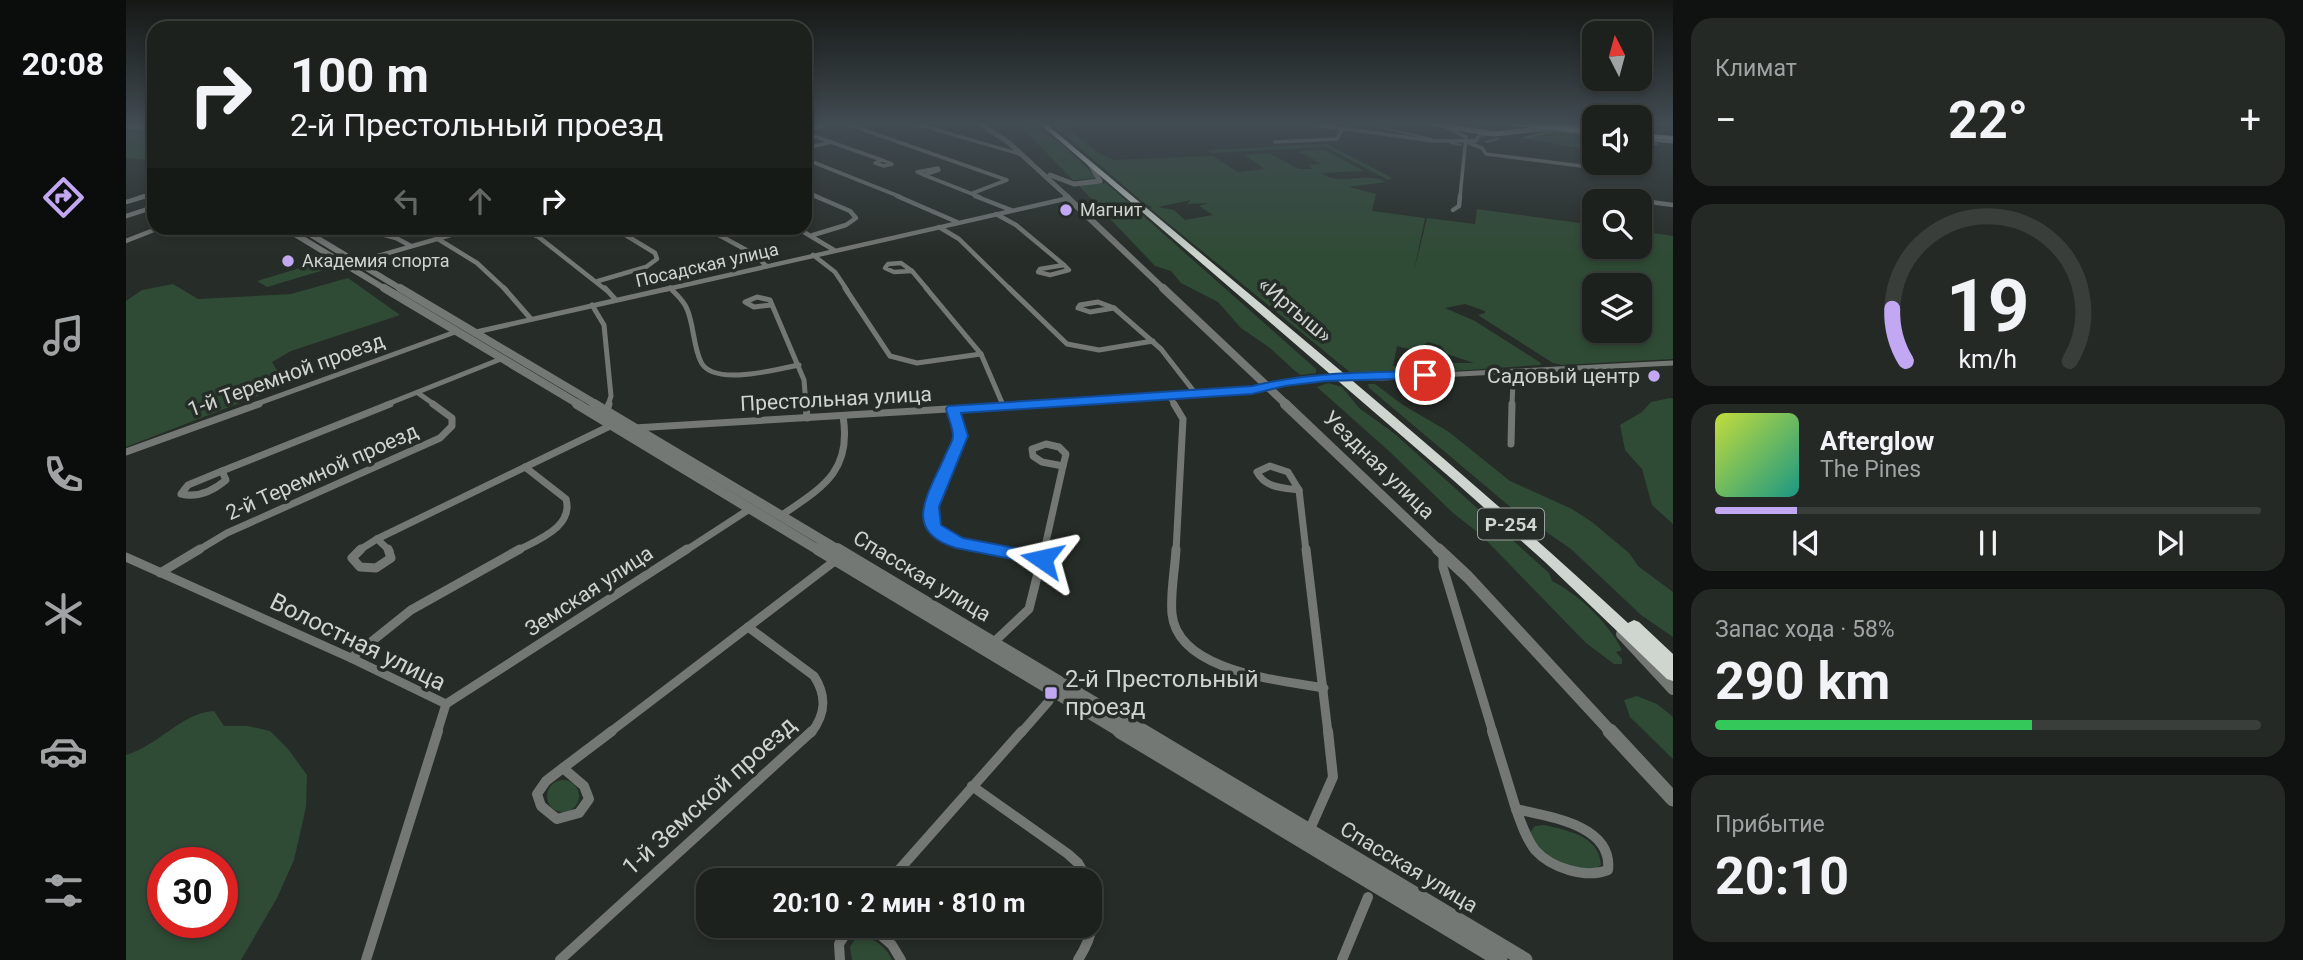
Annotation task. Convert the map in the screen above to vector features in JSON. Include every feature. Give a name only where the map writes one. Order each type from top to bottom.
[{"type":"highway","name":"«Иртыш»","points":[[1095,168],[1347,378],[1512,525],[1673,676]]},
{"type":"highway","name":"«Иртыш»","points":[[1097,168],[1560,558],[1673,663]]},
{"type":"street","points":[[827,168],[935,211],[958,223]]},
{"type":"street","points":[[928,168],[917,172],[1012,210]]},
{"type":"street","points":[[923,175],[939,169],[934,168]]},
{"type":"street","points":[[973,193],[1004,183],[1007,179],[974,168]]},
{"type":"street","name":"Уездная улица","points":[[1037,168],[1443,553],[1559,672],[1673,799]]},
{"type":"street","points":[[1038,168],[1062,182],[1100,181],[1101,178],[1093,168]]},
{"type":"street","points":[[1453,210],[1459,206],[1463,168]]},
{"type":"street","points":[[812,194],[850,211],[856,218],[846,225],[813,235]]},
{"type":"street","points":[[126,202],[147,195]]},
{"type":"street","name":"Посадская улица","points":[[476,332],[1069,198]]},
{"type":"street","points":[[1652,202],[1673,205]]},
{"type":"street","points":[[126,216],[147,209]]},
{"type":"street","points":[[996,214],[1016,225],[1069,270],[1047,275],[1037,271],[1063,265]]},
{"type":"street","points":[[939,227],[959,239],[1067,344],[1099,350],[1153,341]]},
{"type":"street","points":[[126,241],[147,233]]},
{"type":"street","name":"Спасская улица","points":[[300,235],[358,262],[607,411],[623,428],[751,508],[1500,960]]},
{"type":"street","name":"Спасская улица","points":[[309,235],[501,359],[782,515],[1525,960]]},
{"type":"street","points":[[385,235],[411,246]]},
{"type":"street","points":[[358,262],[451,235]]},
{"type":"street","points":[[598,281],[646,267],[657,259],[655,253],[625,235]]},
{"type":"street","points":[[719,235],[767,265]]},
{"type":"street","points":[[813,235],[834,250]]},
{"type":"street","points":[[536,236],[598,281],[616,300]]},
{"type":"street","points":[[438,239],[456,247],[487,273],[519,303],[531,319]]},
{"type":"street","points":[[813,255],[835,272],[890,356],[917,363],[981,354]]},
{"type":"street","points":[[912,271],[981,354],[1003,406]]},
{"type":"street","points":[[670,288],[687,307],[701,363],[706,369],[715,373],[735,374],[799,365]]},
{"type":"street","points":[[1114,308],[1090,312],[1079,308],[1083,304],[1098,302],[1114,308],[1167,355],[1196,394]]},
{"type":"street","points":[[592,305],[604,325],[611,396],[607,411]]},
{"type":"street","points":[[771,305],[804,380],[807,418]]},
{"type":"street","name":"1-й Теремной проезд","points":[[126,452],[458,331]]},
{"type":"street","name":"2-й Теремной проезд","points":[[222,471],[226,480],[219,486],[194,496],[181,494],[188,485],[222,471],[418,393],[501,359]]},
{"type":"street","name":"Престольная улица","points":[[623,428],[1252,390],[1326,377],[1673,363]]},
{"type":"street","points":[[1505,371],[1513,381],[1511,444]]},
{"type":"street","name":"2-й Теремной проезд","points":[[160,573],[227,533],[440,438],[449,430],[452,418],[418,393]]},
{"type":"street","points":[[1169,396],[1183,419],[1172,615],[1176,634],[1192,652],[1217,664],[1324,688]]},
{"type":"street","points":[[953,409],[960,436],[931,507],[930,522],[934,529],[962,544],[1042,559]]},
{"type":"street","points":[[782,515],[820,489],[837,466],[846,443],[843,416]]},
{"type":"street","points":[[377,539],[390,551],[391,558],[376,568],[360,567],[354,561],[353,555],[377,539],[525,467],[623,428]]},
{"type":"street","points":[[994,642],[1029,609],[1063,466]]},
{"type":"street","points":[[351,657],[411,611],[552,531],[562,522],[569,507],[566,499],[525,467]]},
{"type":"street","points":[[1299,490],[1333,777],[1310,829]]},
{"type":"street","name":"Земская улица","points":[[446,704],[751,508]]},
{"type":"street","points":[[1443,553],[1443,567],[1516,809],[1527,839],[1543,859],[1553,865],[1589,874],[1600,874],[1608,870],[1611,862],[1608,853],[1591,833],[1570,824],[1516,809]]},
{"type":"street","name":"Волостная улица","points":[[126,557],[351,657],[446,704],[366,960]]},
{"type":"street","points":[[563,768],[584,788],[588,799],[586,806],[573,817],[557,820],[541,806],[537,794],[546,781],[563,768],[748,627],[837,559]]},
{"type":"street","points":[[1600,606],[1644,660],[1673,689]]},
{"type":"street","name":"1-й Земской проезд","points":[[560,960],[809,734],[821,718],[825,700],[814,676],[748,627]]},
{"type":"street","points":[[900,868],[1049,701]]},
{"type":"street","points":[[972,786],[1068,854],[1081,868]]},
{"type":"street","points":[[1342,960],[1368,897]]},
{"type":"street","points":[[840,960],[839,944],[843,938]]},
{"type":"street","points":[[884,938],[892,945],[901,960]]},
{"type":"street","points":[[1078,960],[1091,938]]},
{"type":"green space","points":[[1061,168],[1086,168],[1097,178],[1073,180]]},
{"type":"green space","points":[[1103,168],[1231,168],[1238,172],[1263,168],[1358,168],[1364,171],[1322,173],[1336,179],[1370,178],[1386,182],[1349,187],[1376,194],[1372,211],[1425,218],[1414,271],[1427,218],[1475,224],[1477,209],[1582,223],[1582,259],[1652,259],[1652,233],[1673,236],[1673,359],[1562,365],[1553,363],[1478,315],[1485,311],[1465,304],[1445,308],[1475,321],[1541,363],[1540,365],[1453,371],[1452,368],[1370,376],[1351,373],[1150,208],[1152,207]],"holes":[[[1191,200],[1187,204],[1209,203],[1199,206],[1213,215],[1185,220],[1174,210],[1158,207]],[[1428,342],[1441,346],[1447,354],[1474,363],[1450,363],[1440,367],[1417,362],[1421,367],[1393,366],[1397,346],[1421,347]]]},
{"type":"green space","points":[[1365,168],[1372,168],[1392,178],[1388,180]]},
{"type":"green space","points":[[1106,183],[1316,369],[1316,373],[1301,375],[1270,348],[1241,328],[1218,302],[1181,283],[1171,271],[1155,266],[1078,185]]},
{"type":"green space","points":[[313,264],[324,270],[267,287],[257,281]]},
{"type":"green space","points":[[348,278],[400,315],[291,351],[272,362],[286,385],[126,447],[126,301],[142,290],[173,284],[198,299],[291,294]]},
{"type":"green space","points":[[1328,383],[1342,387],[1359,408],[1395,434],[1549,573],[1552,581],[1592,610],[1609,629],[1622,650],[1616,652],[1622,659],[1622,664],[1614,664],[1586,643],[1480,534],[1453,513],[1317,387]]},
{"type":"green space","points":[[1368,384],[1375,384],[1403,405],[1449,432],[1510,481],[1572,509],[1592,522],[1629,553],[1638,566],[1673,592],[1673,637],[1641,615],[1571,549],[1514,510],[1369,388]]},
{"type":"green space","points":[[1673,399],[1673,524],[1652,505],[1642,469],[1625,450],[1620,425],[1642,412],[1651,402]]},
{"type":"green space","points":[[1637,696],[1657,704],[1673,717],[1673,759],[1630,717],[1624,700]]},
{"type":"green space","points":[[214,711],[224,726],[248,726],[270,731],[288,749],[307,775],[306,807],[294,860],[277,898],[241,960],[126,960],[126,755],[149,745],[191,717]]},
{"type":"green space","points":[[563,780],[574,785],[579,796],[574,807],[563,812],[552,807],[547,796],[552,785]]},
{"type":"green space","points":[[1544,825],[1581,836],[1595,847],[1601,865],[1589,869],[1573,868],[1545,856],[1530,838],[1535,826]]},
{"type":"green space","points":[[866,938],[880,944],[892,960],[852,960],[850,947],[855,939]]},
{"type":"place","name":"Магнит","points":[[1066,210]]},
{"type":"place","name":"Академия спорта","points":[[288,261]]},
{"type":"place","name":"Садовый центр","points":[[1654,376]]},
{"type":"place","name":"2-й Престольный проезд","points":[[1051,693]]},
{"type":"route","points":[[1042,559],[962,544],[934,529],[929,514],[960,436],[953,409],[1252,390],[1285,382],[1326,377],[1425,375]]}]
